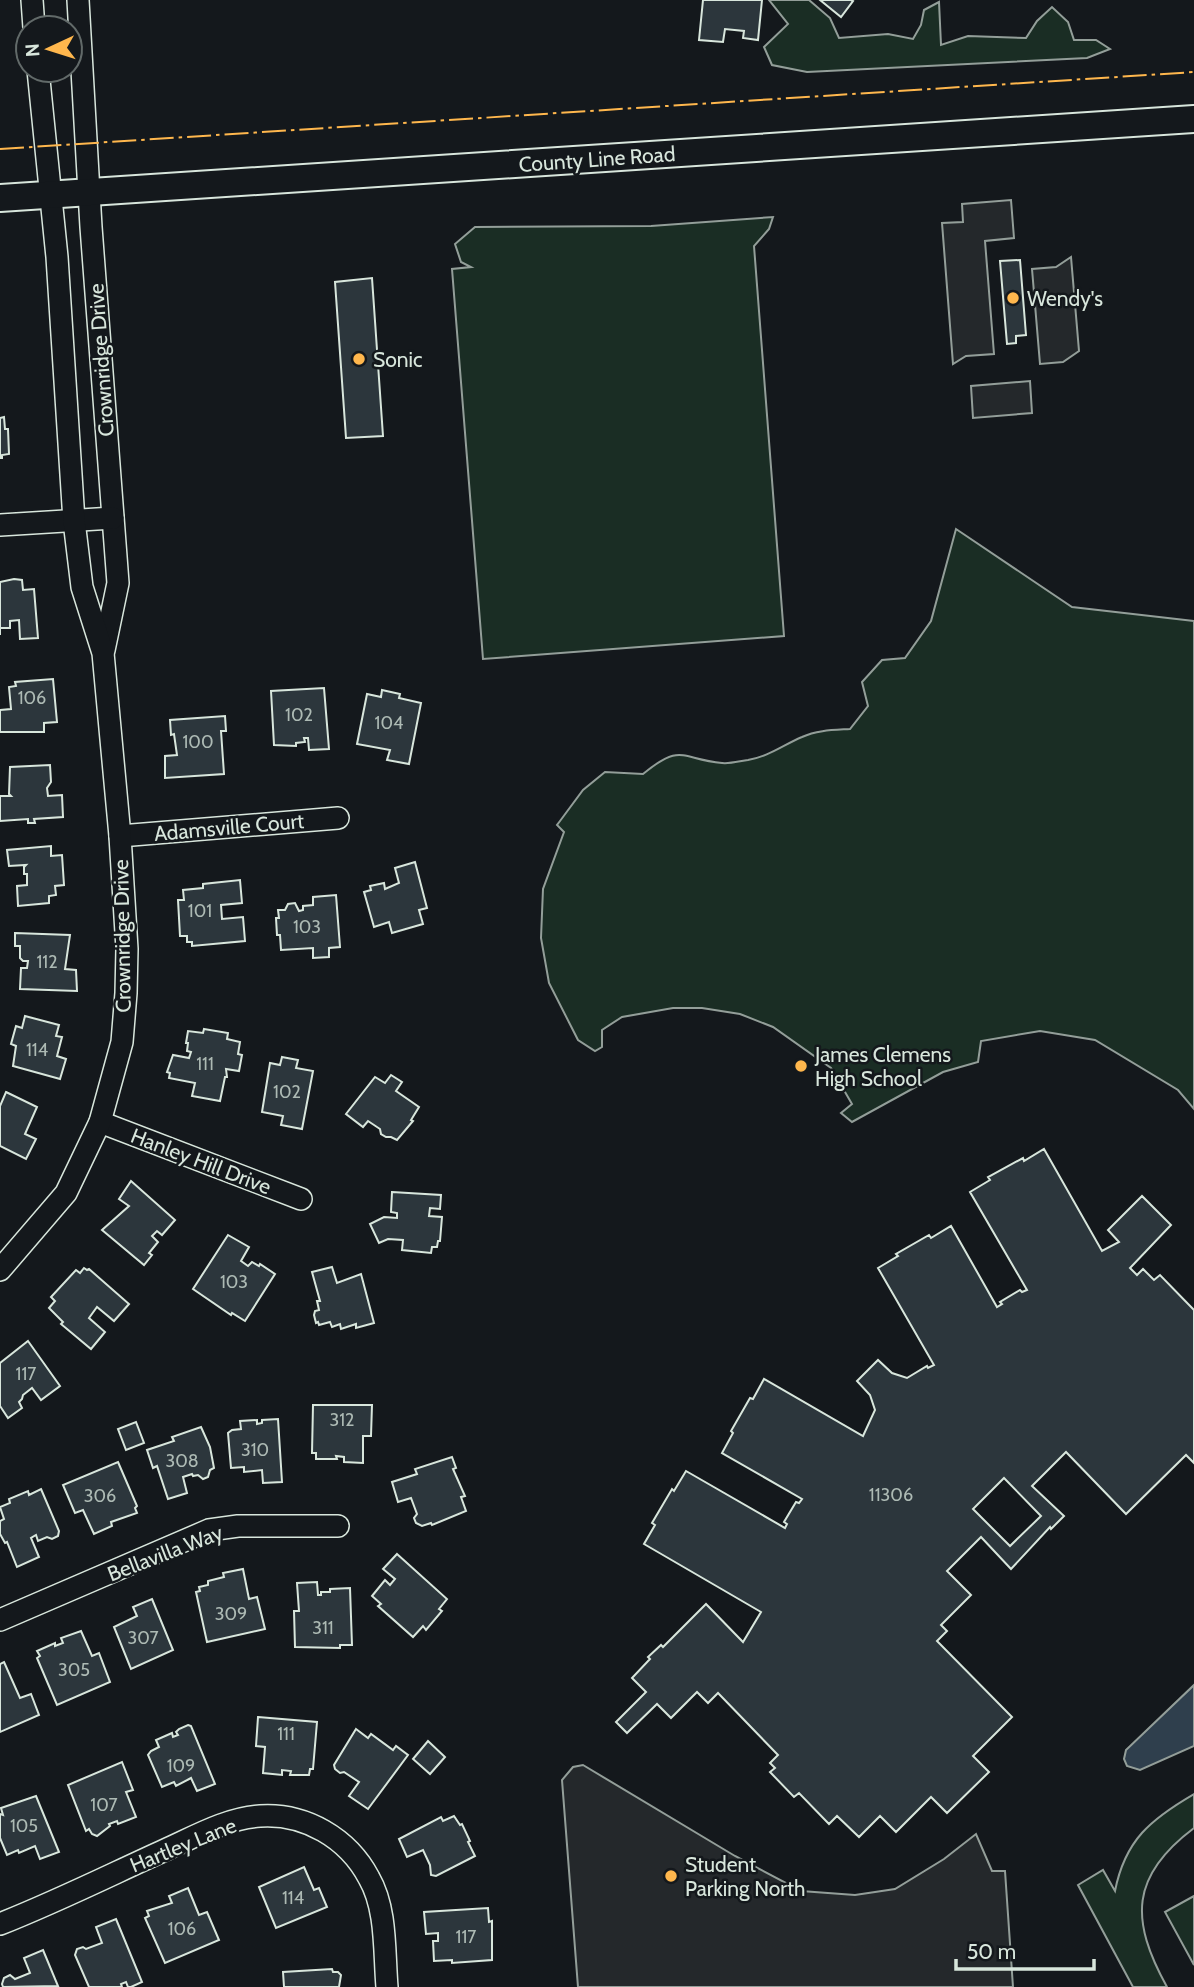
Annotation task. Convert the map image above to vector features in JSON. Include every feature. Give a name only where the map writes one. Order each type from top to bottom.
[{"type":"main road","name":"County Line Road","points":[[0,198],[1194,119]]},
{"type":"street","name":"Crownridge Drive","points":[[78,0],[118,583],[103,653]]},
{"type":"street","name":"Crownridge Drive","points":[[0,1270],[66,1193],[100,1122],[122,1042],[126,993],[127,949],[120,836],[103,653],[82,587],[57,257],[39,84]]},
{"type":"street","points":[[0,524],[113,518]]},
{"type":"street","name":"Adamsville Court","points":[[120,836],[338,818]]},
{"type":"street","name":"Hanley Hill Drive","points":[[100,1122],[301,1199]]},
{"type":"street","name":"Bellavilla Way","points":[[0,1620],[209,1530],[238,1525],[338,1526]]},
{"type":"street","name":"Hartley Lane","points":[[0,1924],[196,1836],[234,1822],[260,1816],[293,1819],[313,1825],[347,1846],[370,1878],[381,1914],[387,1987]]},
{"type":"green space","points":[[769,0],[809,0],[830,18],[839,38],[888,34],[913,39],[921,25],[924,10],[939,2],[941,45],[968,36],[1026,38],[1037,21],[1052,7],[1068,22],[1074,40],[1096,40],[1110,49],[1087,58],[807,72],[772,65],[764,47],[788,24]]},
{"type":"green space","points":[[773,217],[769,229],[754,246],[784,636],[483,659],[452,269],[471,267],[461,262],[455,244],[475,227],[651,226]]},
{"type":"green space","points":[[956,529],[1072,607],[1194,621],[1194,1109],[1178,1090],[1095,1040],[1040,1031],[981,1041],[978,1062],[943,1072],[852,1122],[841,1113],[852,1104],[831,1068],[773,1027],[740,1014],[702,1008],[673,1008],[622,1017],[602,1030],[602,1047],[595,1051],[578,1040],[549,983],[541,938],[543,889],[564,832],[557,825],[583,790],[605,772],[643,774],[674,755],[725,763],[748,760],[808,735],[850,729],[868,706],[862,682],[882,660],[905,658],[931,621]]},
{"type":"green space","points":[[1194,1794],[1194,1828],[1173,1846],[1158,1864],[1148,1882],[1143,1900],[1142,1920],[1147,1941],[1167,1987],[1133,1987],[1078,1885],[1103,1870],[1115,1891],[1133,1844],[1153,1822]]},
{"type":"green space","points":[[1194,1896],[1194,1965],[1165,1912]]},
{"type":"shaded area","points":[[1011,200],[1014,238],[985,241],[994,354],[966,356],[953,364],[942,223],[963,222],[962,204]]},
{"type":"shaded area","points":[[1071,257],[1079,351],[1063,362],[1040,364],[1032,269],[1056,267]]},
{"type":"shaded area","points":[[1030,381],[1032,413],[973,418],[971,386]]},
{"type":"shaded area","name":"Student Parking North","points":[[583,1765],[735,1856],[801,1891],[855,1895],[895,1889],[944,1859],[976,1834],[992,1871],[1005,1871],[1013,1987],[578,1987],[562,1780],[573,1767]]},
{"type":"water","points":[[1194,1685],[1194,1746],[1140,1770],[1127,1766],[1124,1759],[1126,1750]]},
{"type":"building","points":[[703,0],[762,0],[758,40],[743,38],[744,31],[725,29],[723,42],[699,40]]},
{"type":"building","points":[[820,0],[851,0],[853,1],[841,17]]},
{"type":"building","name":"Wendy's","points":[[1020,260],[1026,335],[1016,336],[1016,343],[1007,344],[1000,261]]},
{"type":"building","name":"Sonic","points":[[372,278],[383,436],[346,438],[335,282]]},
{"type":"building","points":[[4,417],[5,429],[8,429],[9,454],[0,458],[0,418]]},
{"type":"building","points":[[22,580],[23,590],[34,589],[38,638],[20,639],[19,620],[10,621],[10,628],[0,628],[0,582]]},
{"type":"building","points":[[53,679],[57,722],[44,723],[44,732],[0,732],[0,710],[11,709],[9,687],[16,686],[15,682]]},
{"type":"building","points":[[324,688],[329,749],[309,750],[308,738],[304,738],[305,742],[296,743],[296,746],[274,745],[271,691]]},
{"type":"building","points":[[382,690],[400,694],[399,698],[421,703],[409,764],[387,760],[390,750],[357,744],[367,694],[381,697]]},
{"type":"building","points":[[225,716],[226,731],[221,731],[224,774],[165,778],[165,756],[177,755],[170,720]]},
{"type":"building","points":[[50,765],[48,796],[62,795],[63,817],[34,819],[35,823],[28,823],[28,819],[0,821],[0,796],[11,796],[10,767]]},
{"type":"building","points":[[51,846],[51,856],[62,855],[64,885],[55,886],[56,895],[49,896],[49,903],[18,906],[17,886],[27,885],[27,874],[24,874],[26,865],[9,866],[7,850]]},
{"type":"building","points":[[415,862],[427,908],[419,910],[423,924],[392,933],[389,922],[374,927],[364,892],[371,890],[370,886],[384,883],[385,889],[399,883],[395,868]]},
{"type":"building","points":[[240,880],[242,903],[221,905],[222,919],[243,917],[245,941],[192,946],[192,942],[187,942],[187,936],[180,936],[178,900],[184,900],[183,890],[203,888],[203,884]]},
{"type":"building","points":[[336,895],[340,947],[329,948],[329,957],[313,958],[313,948],[281,950],[280,935],[277,935],[278,910],[285,910],[288,904],[295,903],[299,911],[303,910],[303,906],[313,905],[313,897]]},
{"type":"building","points":[[15,933],[70,935],[65,969],[76,970],[77,991],[20,989],[21,968],[27,968],[28,961],[20,958],[20,946],[15,946]]},
{"type":"building","points":[[25,1016],[59,1025],[56,1036],[62,1037],[57,1056],[66,1059],[60,1079],[13,1066],[16,1046],[11,1044],[16,1026],[22,1028]]},
{"type":"building","points":[[204,1029],[228,1033],[227,1039],[240,1042],[238,1054],[242,1055],[239,1071],[226,1069],[227,1077],[220,1101],[192,1096],[195,1083],[169,1078],[170,1073],[167,1072],[173,1055],[189,1058],[191,1052],[187,1051],[186,1043],[188,1031],[203,1033]]},
{"type":"building","points":[[282,1057],[298,1060],[296,1068],[313,1071],[302,1129],[281,1125],[283,1116],[262,1112],[270,1063],[280,1065]]},
{"type":"building","points":[[391,1075],[402,1082],[396,1091],[419,1107],[411,1120],[413,1121],[397,1140],[381,1134],[380,1129],[368,1121],[363,1127],[346,1114],[375,1077],[385,1083]]},
{"type":"building","points":[[6,1092],[37,1107],[25,1134],[36,1139],[26,1159],[0,1146],[0,1106]]},
{"type":"building","points":[[1044,1149],[1102,1251],[1119,1242],[1108,1230],[1142,1196],[1171,1225],[1130,1268],[1137,1275],[1143,1269],[1154,1280],[1160,1275],[1194,1310],[1194,1463],[1186,1455],[1126,1514],[1066,1452],[1032,1486],[1064,1516],[1051,1529],[1050,1527],[1011,1569],[981,1537],[947,1571],[971,1595],[941,1625],[947,1631],[937,1641],[1012,1717],[973,1756],[989,1772],[947,1813],[931,1797],[896,1832],[880,1816],[859,1837],[837,1816],[829,1824],[799,1793],[794,1797],[770,1772],[775,1768],[770,1763],[778,1755],[718,1693],[708,1703],[697,1692],[671,1718],[657,1704],[627,1733],[616,1722],[646,1692],[632,1678],[650,1659],[648,1657],[661,1645],[663,1647],[706,1604],[743,1642],[761,1612],[644,1544],[655,1525],[652,1523],[672,1489],[674,1491],[686,1471],[785,1528],[787,1524],[784,1522],[796,1502],[799,1503],[802,1499],[722,1453],[750,1398],[753,1399],[764,1379],[863,1436],[875,1410],[870,1395],[857,1381],[878,1360],[892,1373],[907,1378],[927,1366],[928,1368],[934,1365],[878,1268],[929,1235],[931,1238],[951,1226],[997,1307],[1002,1304],[1000,1302],[1020,1290],[1027,1290],[970,1192],[990,1180],[988,1177],[1023,1158],[1024,1161]],"holes":[[[1004,1478],[1041,1516],[1010,1546],[973,1509]]]},
{"type":"building","points":[[131,1181],[175,1220],[162,1235],[157,1231],[152,1236],[158,1242],[144,1265],[102,1230],[129,1206],[119,1199]]},
{"type":"building","points":[[392,1192],[441,1195],[440,1209],[430,1208],[429,1216],[442,1217],[440,1241],[437,1247],[432,1247],[431,1253],[402,1250],[403,1240],[388,1239],[379,1243],[370,1224],[384,1217],[397,1218],[397,1213],[391,1212]]},
{"type":"building","points":[[228,1235],[249,1247],[241,1261],[248,1266],[252,1262],[259,1266],[260,1264],[275,1274],[245,1321],[232,1313],[231,1315],[193,1289]]},
{"type":"building","points":[[332,1267],[337,1283],[361,1274],[374,1323],[356,1328],[356,1324],[341,1329],[340,1324],[332,1327],[330,1322],[319,1325],[316,1323],[314,1315],[315,1311],[319,1310],[317,1301],[320,1301],[312,1272]]},
{"type":"building","points":[[84,1268],[89,1269],[129,1304],[114,1321],[97,1307],[89,1318],[105,1332],[91,1349],[61,1324],[63,1322],[49,1308],[55,1301],[51,1297],[76,1270],[80,1273]]},
{"type":"building","points":[[28,1341],[60,1386],[41,1400],[32,1388],[19,1402],[22,1408],[8,1418],[0,1406],[0,1363]]},
{"type":"building","points":[[313,1405],[372,1405],[371,1436],[363,1436],[363,1463],[344,1462],[344,1457],[336,1456],[337,1459],[316,1459],[316,1453],[312,1453]]},
{"type":"building","points":[[278,1419],[282,1482],[263,1483],[262,1470],[244,1472],[244,1467],[231,1468],[228,1433],[241,1429],[240,1421],[257,1420],[257,1424],[262,1423],[262,1420]]},
{"type":"building","points":[[136,1422],[144,1443],[126,1450],[118,1429]]},
{"type":"building","points":[[201,1427],[210,1447],[214,1468],[210,1470],[208,1477],[203,1479],[192,1474],[183,1477],[187,1493],[168,1499],[157,1466],[153,1468],[147,1450],[174,1441],[172,1437]]},
{"type":"building","points":[[452,1457],[456,1468],[453,1469],[465,1496],[461,1497],[466,1511],[432,1525],[422,1526],[416,1523],[414,1518],[417,1514],[411,1498],[398,1502],[392,1482],[417,1474],[415,1469]]},
{"type":"building","points":[[118,1462],[137,1506],[137,1513],[111,1522],[112,1526],[94,1534],[83,1510],[75,1513],[63,1485]]},
{"type":"building","points":[[41,1489],[59,1531],[58,1536],[38,1541],[36,1535],[31,1538],[39,1557],[17,1567],[7,1542],[5,1543],[0,1534],[0,1521],[4,1519],[0,1507],[10,1503],[9,1499],[28,1491],[29,1495]]},
{"type":"building","points":[[397,1554],[447,1599],[439,1609],[442,1611],[426,1630],[423,1626],[413,1637],[378,1606],[381,1604],[372,1596],[385,1580],[390,1585],[395,1579],[383,1569]]},
{"type":"building","points":[[243,1569],[249,1599],[257,1597],[265,1629],[207,1642],[196,1592],[200,1591],[199,1587],[208,1585],[208,1581],[224,1577],[223,1573]]},
{"type":"building","points":[[317,1582],[318,1595],[321,1595],[321,1592],[330,1592],[330,1589],[350,1588],[352,1645],[340,1645],[340,1648],[295,1647],[294,1611],[299,1611],[297,1583]]},
{"type":"building","points":[[152,1599],[173,1650],[131,1669],[114,1627],[137,1616],[133,1607]]},
{"type":"building","points":[[81,1631],[92,1656],[99,1653],[110,1682],[57,1705],[37,1658],[40,1656],[37,1651],[55,1643],[55,1646],[63,1643],[61,1638]]},
{"type":"building","points":[[4,1662],[20,1698],[31,1694],[39,1715],[0,1732],[0,1664]]},
{"type":"building","points":[[258,1717],[317,1722],[313,1769],[310,1769],[309,1775],[290,1775],[291,1771],[282,1770],[282,1775],[263,1773],[265,1747],[256,1746]]},
{"type":"building","points":[[191,1726],[215,1784],[197,1791],[191,1778],[176,1786],[174,1782],[162,1787],[148,1755],[159,1747],[156,1740],[172,1733],[173,1737],[178,1735],[176,1732],[179,1729]]},
{"type":"building","points":[[356,1729],[368,1738],[371,1734],[393,1750],[396,1746],[408,1755],[368,1809],[349,1796],[359,1782],[344,1772],[340,1773],[334,1765]]},
{"type":"building","points":[[428,1741],[445,1757],[430,1774],[413,1759]]},
{"type":"building","points":[[122,1762],[133,1790],[126,1792],[136,1817],[118,1824],[117,1821],[109,1824],[110,1826],[97,1836],[89,1829],[86,1831],[68,1785]]},
{"type":"building","points":[[36,1796],[59,1852],[40,1859],[35,1846],[7,1855],[0,1838],[0,1814],[3,1815],[1,1808]]},
{"type":"building","points":[[454,1816],[460,1825],[462,1824],[475,1856],[436,1876],[431,1875],[423,1850],[407,1857],[399,1839],[441,1817],[443,1821]]},
{"type":"building","points":[[304,1867],[314,1890],[319,1888],[327,1907],[276,1928],[259,1887]]},
{"type":"building","points":[[188,1888],[199,1915],[207,1912],[219,1940],[165,1963],[145,1918],[149,1916],[147,1911],[172,1903],[169,1896]]},
{"type":"building","points":[[488,1908],[489,1922],[492,1921],[492,1960],[452,1963],[452,1960],[434,1961],[433,1941],[438,1941],[438,1933],[426,1934],[424,1912]]},
{"type":"building","points":[[116,1919],[142,1982],[131,1987],[128,1987],[126,1982],[121,1984],[122,1987],[89,1987],[75,1955],[77,1949],[86,1949],[102,1943],[96,1927]]},
{"type":"building","points":[[43,1950],[58,1986],[3,1987],[4,1978],[10,1975],[15,1979],[30,1973],[24,1958]]},
{"type":"building","points":[[332,1969],[341,1975],[339,1987],[284,1987],[283,1972]]},
{"type":"power","points":[[0,149],[1194,72]]},
{"type":"place","name":"Wendy's","points":[[1013,298]]},
{"type":"place","name":"Sonic","points":[[359,359]]},
{"type":"place","name":"James Clemens High School","points":[[801,1066]]},
{"type":"place","name":"Student Parking North","points":[[671,1876]]}]
